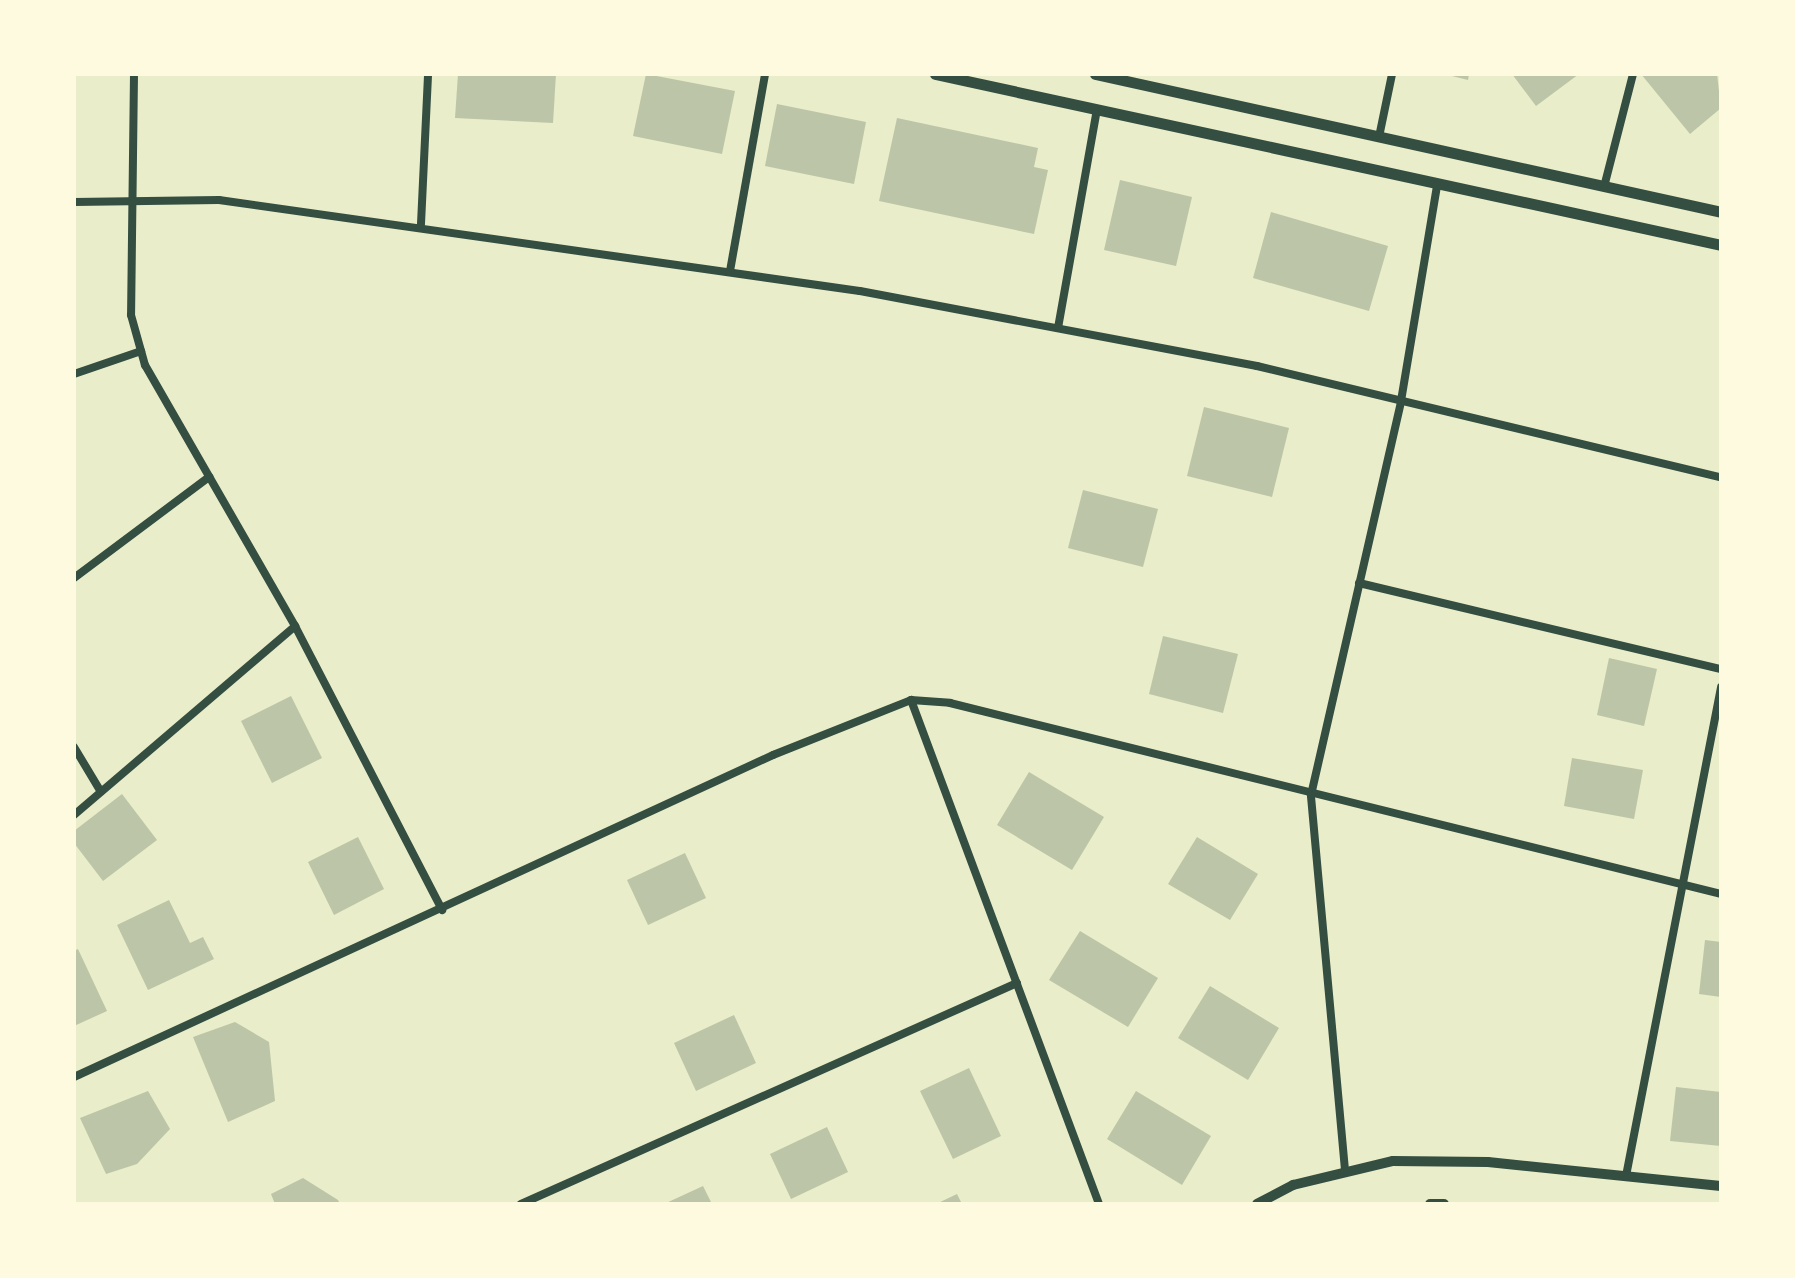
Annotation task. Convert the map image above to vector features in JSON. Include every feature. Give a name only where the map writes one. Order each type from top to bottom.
[{"type":"main road","points":[[935,74],[1721,245]]},
{"type":"main road","points":[[1095,74],[1721,212]]},
{"type":"street","points":[[134,74],[131,315],[141,351],[295,626],[442,910]]},
{"type":"street","points":[[421,224],[428,74]]},
{"type":"street","points":[[730,271],[765,74]]},
{"type":"street","points":[[1379,137],[1392,74]]},
{"type":"street","points":[[1604,187],[1633,74]]},
{"type":"street","points":[[1058,328],[1097,110]]},
{"type":"street","points":[[1345,1170],[1311,795],[1401,401],[1437,185]]},
{"type":"street","points":[[74,202],[219,200],[421,224],[730,271],[1058,328],[1401,401],[1721,477]]},
{"type":"street","points":[[74,374],[141,351]]},
{"type":"street","points":[[74,578],[209,477]]},
{"type":"street","points":[[1359,583],[1721,669]]},
{"type":"street","points":[[74,815],[295,626]]},
{"type":"street","points":[[1626,1176],[1721,687]]},
{"type":"street","points":[[911,700],[1099,1204]]},
{"type":"street","points":[[74,1077],[773,755],[911,700],[964,706],[1311,795],[1721,894]]},
{"type":"street","points":[[74,747],[101,792]]},
{"type":"street","points":[[521,1204],[1017,983]]},
{"type":"street","points":[[1257,1204],[1345,1170],[1439,1160],[1721,1186]]},
{"type":"street","points":[[1430,1204],[1444,1204]]},
{"type":"building","points":[[458,74],[556,74],[553,123],[455,118]]},
{"type":"building","points":[[646,74],[735,91],[722,154],[633,136]]},
{"type":"building","points":[[1444,74],[1469,74],[1468,80]]},
{"type":"building","points":[[1512,74],[1579,74],[1536,106]]},
{"type":"building","points":[[1641,74],[1717,74],[1721,108],[1690,134]]},
{"type":"building","points":[[777,104],[866,122],[854,184],[765,166]]},
{"type":"building","points":[[897,118],[1038,148],[1034,167],[1048,170],[1034,234],[879,201]]},
{"type":"building","points":[[1120,180],[1192,197],[1176,266],[1104,250]]},
{"type":"building","points":[[1271,212],[1388,246],[1369,311],[1253,278]]},
{"type":"building","points":[[1204,407],[1289,428],[1272,497],[1187,476]]},
{"type":"building","points":[[1083,490],[1158,509],[1143,567],[1068,548]]},
{"type":"building","points":[[1163,636],[1238,654],[1223,713],[1149,694]]},
{"type":"building","points":[[1609,658],[1657,669],[1644,726],[1597,715]]},
{"type":"building","points":[[291,696],[322,758],[272,783],[241,721]]},
{"type":"building","points":[[1572,758],[1643,770],[1634,819],[1564,806]]},
{"type":"building","points":[[1029,772],[1104,817],[1072,870],[997,825]]},
{"type":"building","points":[[122,794],[157,840],[103,881],[74,843],[74,831]]},
{"type":"building","points":[[358,837],[384,889],[334,915],[308,862]]},
{"type":"building","points":[[1197,837],[1258,874],[1230,920],[1168,884]]},
{"type":"building","points":[[685,853],[706,898],[648,925],[627,880]]},
{"type":"building","points":[[169,900],[190,943],[203,937],[214,959],[148,990],[117,925]]},
{"type":"building","points":[[1080,931],[1158,978],[1128,1027],[1049,980]]},
{"type":"building","points":[[1705,940],[1721,942],[1721,997],[1699,994]]},
{"type":"building","points":[[78,949],[107,1011],[74,1026],[74,951]]},
{"type":"building","points":[[1210,986],[1279,1028],[1248,1080],[1178,1038]]},
{"type":"building","points":[[734,1015],[756,1063],[696,1091],[674,1043]]},
{"type":"building","points":[[235,1022],[269,1042],[275,1101],[228,1122],[193,1037]]},
{"type":"building","points":[[969,1068],[1001,1136],[953,1159],[920,1091]]},
{"type":"building","points":[[1676,1087],[1721,1092],[1721,1146],[1670,1141]]},
{"type":"building","points":[[148,1091],[170,1129],[137,1164],[106,1174],[80,1118]]},
{"type":"building","points":[[1136,1091],[1211,1136],[1182,1185],[1107,1139]]},
{"type":"building","points":[[827,1127],[848,1172],[791,1199],[770,1154]]},
{"type":"building","points":[[303,1178],[340,1204],[275,1204],[271,1194]]},
{"type":"building","points":[[703,1186],[712,1204],[664,1204]]},
{"type":"building","points":[[957,1194],[962,1204],[936,1204]]}]
